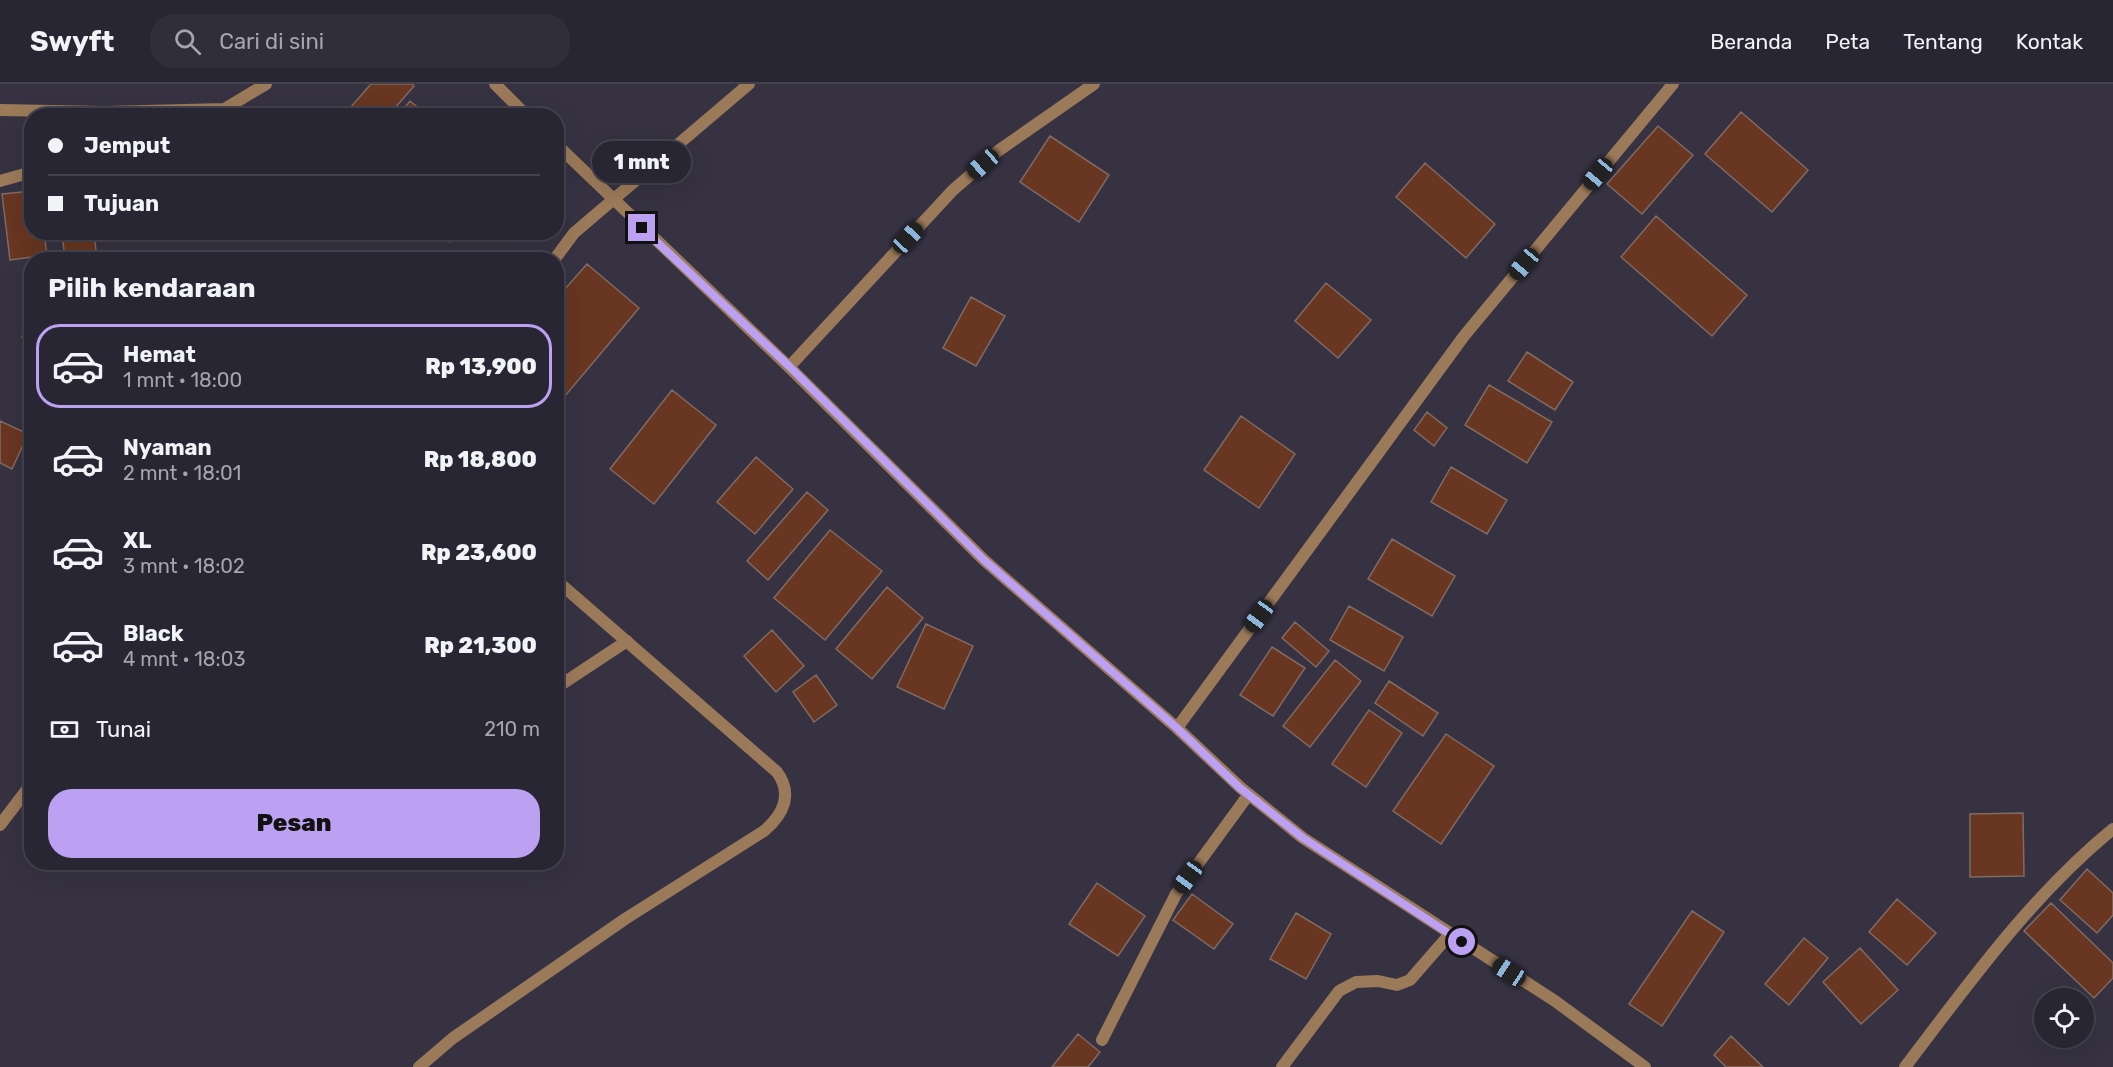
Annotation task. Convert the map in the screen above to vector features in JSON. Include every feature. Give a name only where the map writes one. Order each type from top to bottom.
[{"type":"street","points":[[227,108],[266,84]]},
{"type":"street","points":[[495,84],[519,108]]},
{"type":"street","points":[[560,252],[574,233],[749,84]]},
{"type":"street","points":[[789,366],[953,190],[998,151],[1094,84]]},
{"type":"street","points":[[1177,728],[1464,336],[1673,84]]},
{"type":"street","points":[[0,110],[24,110]]},
{"type":"street","points":[[564,152],[789,366],[984,560],[1177,728],[1249,794],[1303,838],[1554,1001],[1645,1067]]},
{"type":"street","points":[[0,182],[24,174]]},
{"type":"street","points":[[419,1067],[453,1038],[625,919],[754,837],[777,820],[786,798],[786,788],[777,771],[564,587]]},
{"type":"street","points":[[564,683],[627,641]]},
{"type":"street","points":[[0,825],[24,794]]},
{"type":"street","points":[[1102,1040],[1176,894],[1249,794]]},
{"type":"street","points":[[1905,1067],[2020,920],[2080,856],[2113,829]]},
{"type":"street","points":[[1282,1067],[1339,990],[1356,982],[1378,981],[1396,985],[1410,980],[1450,934]]},
{"type":"building","points":[[371,84],[412,84],[414,86],[395,108],[350,108]]},
{"type":"building","points":[[410,101],[418,108],[404,108]]},
{"type":"building","points":[[1741,112],[1808,170],[1772,212],[1705,154]]},
{"type":"building","points":[[1658,126],[1693,155],[1642,214],[1607,184]]},
{"type":"building","points":[[1050,136],[1109,175],[1079,222],[1020,182]]},
{"type":"building","points":[[1425,163],[1495,224],[1466,258],[1396,197]]},
{"type":"building","points":[[24,192],[24,240],[45,240],[47,252],[24,252],[24,258],[10,260],[2,194]]},
{"type":"building","points":[[1656,216],[1747,295],[1712,336],[1621,257]]},
{"type":"building","points":[[63,240],[95,240],[96,252],[64,252]]},
{"type":"building","points":[[587,264],[639,308],[565,396],[564,395],[564,290]]},
{"type":"building","points":[[1326,283],[1371,320],[1338,358],[1295,321]]},
{"type":"building","points":[[971,297],[1005,316],[976,366],[943,348]]},
{"type":"building","points":[[1527,352],[1573,382],[1555,410],[1508,381]]},
{"type":"building","points":[[1489,385],[1552,422],[1527,463],[1465,425]]},
{"type":"building","points":[[672,390],[716,425],[654,504],[610,469]]},
{"type":"building","points":[[1427,412],[1447,428],[1434,446],[1414,430]]},
{"type":"building","points":[[1241,416],[1295,454],[1259,508],[1204,470]]},
{"type":"building","points":[[0,421],[24,432],[24,443],[12,469],[0,463]]},
{"type":"building","points":[[756,457],[793,489],[755,534],[717,502]]},
{"type":"building","points":[[1451,467],[1507,500],[1487,534],[1431,502]]},
{"type":"building","points":[[807,492],[828,510],[768,580],[747,561]]},
{"type":"building","points":[[830,530],[882,571],[825,640],[774,598]]},
{"type":"building","points":[[1392,539],[1455,576],[1432,616],[1368,579]]},
{"type":"building","points":[[887,587],[923,618],[872,679],[836,649]]},
{"type":"building","points":[[1349,606],[1403,637],[1384,671],[1330,640]]},
{"type":"building","points":[[1295,622],[1329,651],[1316,667],[1282,638]]},
{"type":"building","points":[[926,624],[973,646],[944,709],[897,687]]},
{"type":"building","points":[[772,630],[804,666],[776,692],[744,656]]},
{"type":"building","points":[[1272,647],[1305,668],[1273,716],[1240,695]]},
{"type":"building","points":[[1335,660],[1361,681],[1310,747],[1283,726]]},
{"type":"building","points":[[816,675],[837,705],[814,722],[793,692]]},
{"type":"building","points":[[1389,681],[1438,713],[1423,736],[1375,703]]},
{"type":"building","points":[[1369,710],[1402,733],[1366,787],[1332,764]]},
{"type":"building","points":[[1446,734],[1494,766],[1441,844],[1393,811]]},
{"type":"building","points":[[2023,813],[2024,876],[1970,877],[1970,814]]},
{"type":"building","points":[[2087,869],[2113,893],[2113,915],[2097,933],[2060,900]]},
{"type":"building","points":[[1097,883],[1145,916],[1118,956],[1069,924]]},
{"type":"building","points":[[1192,894],[1233,924],[1214,949],[1173,920]]},
{"type":"building","points":[[1897,899],[1936,933],[1907,965],[1869,932]]},
{"type":"building","points":[[2051,903],[2113,963],[2113,978],[2094,998],[2094,988],[2084,988],[2024,931]]},
{"type":"building","points":[[1692,911],[1724,932],[1662,1026],[1629,1004]]},
{"type":"building","points":[[1296,913],[1331,934],[1306,979],[1270,959]]},
{"type":"building","points":[[1804,938],[1828,958],[1789,1005],[1765,984]]},
{"type":"building","points":[[1860,948],[1898,990],[1861,1024],[1823,982]]},
{"type":"building","points":[[1078,1034],[1100,1052],[1088,1067],[1052,1067]]},
{"type":"building","points":[[1731,1036],[1763,1067],[1726,1067],[1714,1055]]},
{"type":"route","points":[[642,228],[789,366],[984,560],[1177,728],[1240,788],[1303,838],[1462,942]]}]
